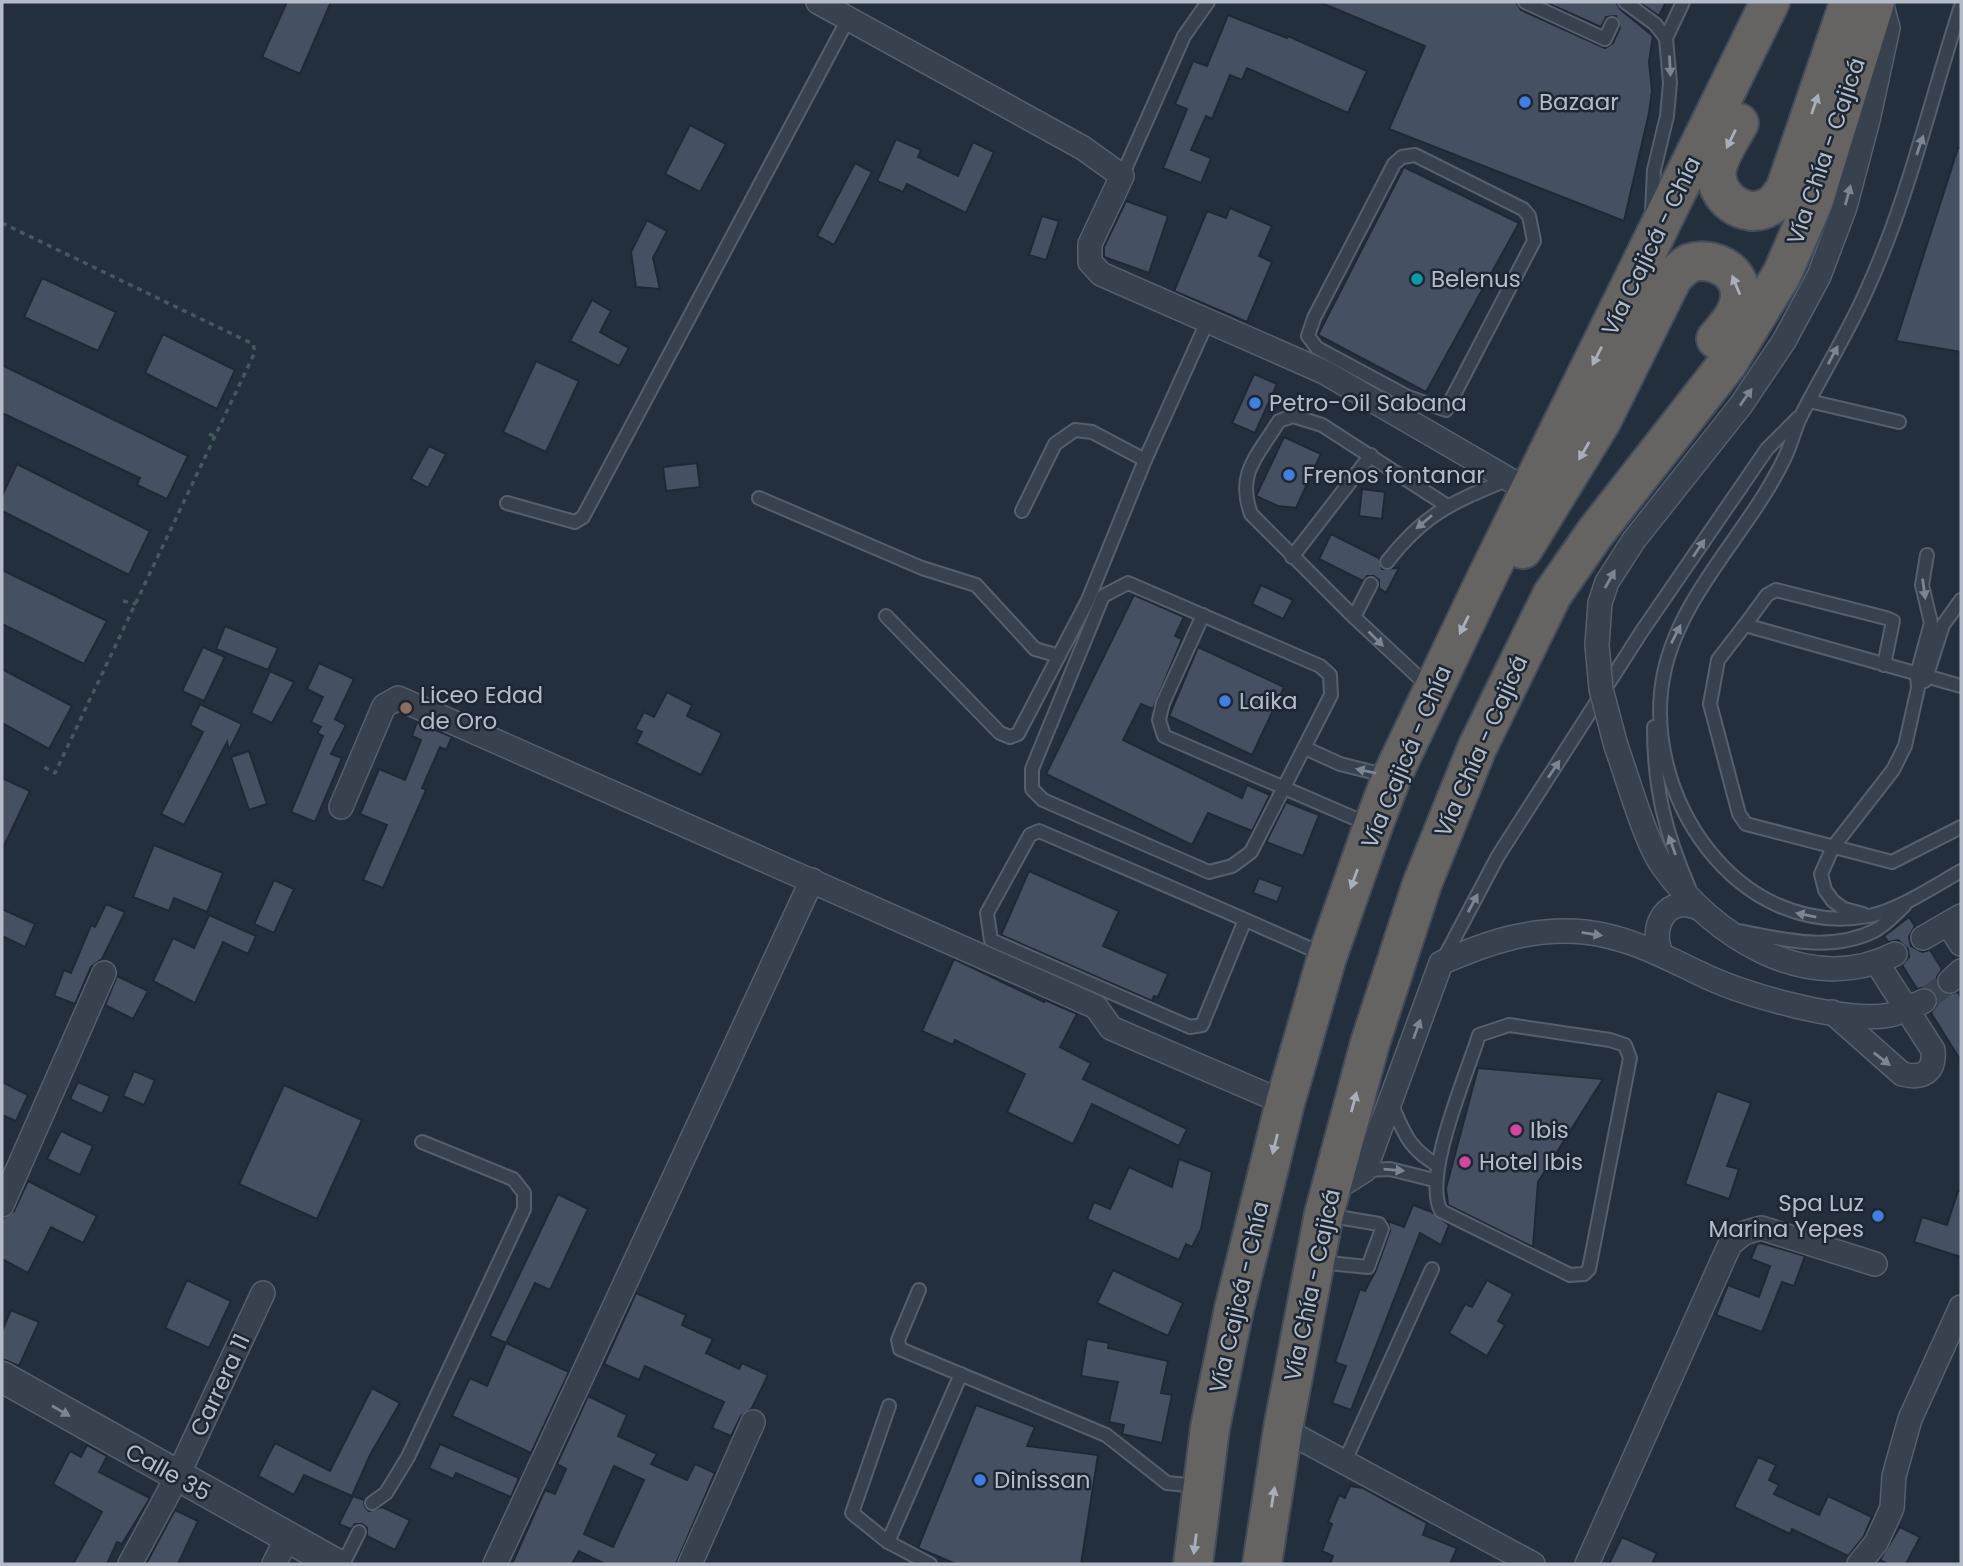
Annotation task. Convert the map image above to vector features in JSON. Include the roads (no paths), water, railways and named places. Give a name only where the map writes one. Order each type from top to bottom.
[{"type":"highway","name":"Vía Cajicá - Chía","points":[[1193,1564],[1210,1428],[1234,1309],[1285,1103],[1327,957],[1373,826],[1392,776],[1484,583],[1518,485],[1650,251],[1770,2]]},
{"type":"highway","points":[[1743,55],[1757,84],[1717,168],[1719,189],[1724,196],[1730,203],[1748,211],[1770,207],[1786,190],[1850,2]]},
{"type":"highway","name":"Vía Chía - Cajicá","points":[[1262,1564],[1283,1429],[1327,1203],[1370,1043],[1422,884],[1477,748],[1515,665],[1552,595],[1595,533],[1727,364],[1782,274],[1823,175],[1875,2]]},
{"type":"highway","points":[[1484,583],[1529,544],[1602,420],[1673,277],[1687,264],[1707,260],[1724,266],[1736,279],[1741,296],[1735,316],[1639,439],[1632,489]]},
{"type":"street","points":[[818,2],[1083,148],[1122,176],[1090,244],[1090,262],[1101,274],[1396,402],[1518,485]]},
{"type":"street","points":[[1832,1013],[1902,1074],[1916,1077],[1927,1073],[1932,1067],[1933,1050],[1916,1005],[1886,958],[1844,968],[1811,967],[1749,946],[1698,908],[1661,863],[1616,746],[1601,689],[1597,645],[1600,603],[1608,582],[1634,540],[1741,405],[1784,341],[1819,276],[1845,207],[1871,107],[1888,29],[1881,2]]},
{"type":"street","points":[[341,807],[384,706],[398,698],[1096,1007],[1111,1028],[1285,1103]]},
{"type":"street","points":[[495,1564],[812,880]]},
{"type":"street","points":[[1660,952],[1656,940],[1657,927],[1663,915],[1673,907],[1686,903],[1698,908]]},
{"type":"street","points":[[1923,938],[1955,920],[1961,944]]},
{"type":"street","points":[[1327,1203],[1365,1170],[1441,963],[1483,944],[1518,935],[1554,931],[1586,932],[1635,943],[1660,952],[1700,974],[1752,995],[1832,1013],[1888,1015],[1916,1005]]},
{"type":"street","points":[[2,1205],[104,973]]},
{"type":"street","points":[[1587,1564],[1730,1244],[1744,1233],[1761,1228],[1875,1264]]},
{"type":"street","name":"Carrera 11","points":[[130,1564],[177,1477],[263,1293]]},
{"type":"street","points":[[1859,1564],[1876,1543],[1892,1508],[1894,1476],[1910,1419],[1961,1307]]},
{"type":"street","name":"Calle 35","points":[[2,1377],[177,1477],[281,1551],[336,1564]]},
{"type":"street","points":[[690,1564],[753,1422]]},
{"type":"street","points":[[1283,1429],[1533,1564]]},
{"type":"lane","points":[[1122,176],[1184,36],[1208,2]]},
{"type":"lane","points":[[1525,2],[1605,39],[1612,24]]},
{"type":"lane","points":[[1625,2],[1656,24],[1666,38]]},
{"type":"lane","points":[[1650,251],[1654,170],[1667,116],[1670,83],[1666,38],[1683,2]]},
{"type":"lane","points":[[1698,908],[1662,817],[1654,770],[1654,722],[1673,638],[1785,459],[1801,415],[1865,294],[1897,214],[1961,6]]},
{"type":"lane","points":[[507,503],[575,522],[583,517],[847,20]]},
{"type":"lane","points":[[1415,155],[1523,209],[1529,216],[1534,241],[1446,410],[1396,402],[1317,348],[1308,336],[1314,318],[1394,164],[1402,157],[1415,155]]},
{"type":"lane","points":[[886,616],[993,727],[1010,737],[1023,728],[1088,600],[1145,460],[1208,320]]},
{"type":"lane","points":[[1809,401],[1899,422]]},
{"type":"lane","points":[[1441,963],[1498,856],[1642,631],[1767,449],[1801,415]]},
{"type":"lane","points":[[1433,690],[1354,617],[1251,514],[1244,494],[1245,478],[1279,421],[1293,416],[1314,422],[1371,455],[1446,505]]},
{"type":"lane","points":[[1022,511],[1055,444],[1075,430],[1091,432],[1145,460]]},
{"type":"lane","points":[[1292,557],[1371,455]]},
{"type":"lane","points":[[1387,562],[1404,540],[1446,505],[1518,485]]},
{"type":"lane","points":[[759,498],[922,568],[966,579],[976,585],[1035,649],[1059,656]]},
{"type":"lane","points":[[1923,676],[1931,623],[1922,585],[1927,555]]},
{"type":"lane","points":[[1128,583],[1320,666],[1329,675],[1331,695],[1305,748],[1251,852],[1232,866],[1209,872],[1043,800],[1032,789],[1032,769],[1104,596],[1128,583]]},
{"type":"lane","points":[[1354,617],[1371,584]]},
{"type":"lane","points":[[1884,665],[1894,628],[1892,621],[1776,590],[1767,595],[1718,660],[1710,704],[1739,814],[1746,824],[1892,862],[1961,827]]},
{"type":"lane","points":[[1872,916],[1843,909],[1825,890],[1822,874],[1833,847],[1893,771],[1905,746],[1918,688],[1943,625],[1961,600]]},
{"type":"lane","points":[[1203,615],[1163,703],[1159,720],[1164,736],[1373,826]]},
{"type":"lane","points":[[1745,625],[1961,686]]},
{"type":"lane","points":[[1663,676],[1662,738],[1674,790],[1693,830],[1718,862],[1755,895],[1778,907],[1826,919],[1872,916],[1961,871]]},
{"type":"lane","points":[[1305,748],[1340,764],[1392,776]]},
{"type":"lane","points":[[1245,920],[1202,1025],[1190,1027],[991,940],[987,914],[1030,835],[1039,831],[1245,920],[1327,957]]},
{"type":"lane","points":[[1722,927],[1796,942],[1830,943],[1853,939],[1877,930],[1918,894]]},
{"type":"lane","points":[[1508,1025],[1610,1040],[1625,1045],[1630,1058],[1589,1269],[1584,1274],[1570,1275],[1441,1211],[1436,1202],[1434,1180],[1479,1035],[1508,1025]]},
{"type":"lane","points":[[1390,1101],[1409,1144],[1420,1156],[1437,1165]]},
{"type":"lane","points":[[372,1503],[386,1493],[408,1457],[524,1209],[524,1193],[513,1180],[422,1142]]},
{"type":"lane","points":[[1365,1170],[1390,1169],[1434,1180]]},
{"type":"lane","points":[[1315,1261],[1368,1267],[1382,1229],[1379,1224],[1327,1203]]},
{"type":"lane","points":[[1345,1461],[1432,1269]]},
{"type":"lane","points":[[919,1290],[898,1340],[900,1349],[1106,1434],[1167,1483],[1202,1486]]},
{"type":"lane","points":[[888,1542],[961,1374]]},
{"type":"lane","points":[[889,1406],[852,1510],[888,1542],[930,1564]]},
{"type":"lane","points":[[342,1564],[359,1532]]},
{"type":"tunnel","points":[[1924,1001],[1950,981]]},
{"type":"place","name":"Bazaar","points":[[1525,102]]},
{"type":"place","name":"Belenus","points":[[1417,279]]},
{"type":"place","name":"Petro-Oil Sabana","points":[[1255,403]]},
{"type":"place","name":"Frenos fontanar","points":[[1289,475]]},
{"type":"place","name":"Laika","points":[[1225,701]]},
{"type":"place","name":"Liceo Edad de Oro","points":[[406,708]]},
{"type":"place","name":"Ibis","points":[[1516,1130]]},
{"type":"place","name":"Hotel Ibis","points":[[1465,1162]]},
{"type":"place","name":"Spa Luz Marina Yepes","points":[[1878,1216]]},
{"type":"place","name":"Dinissan","points":[[980,1480]]}]
